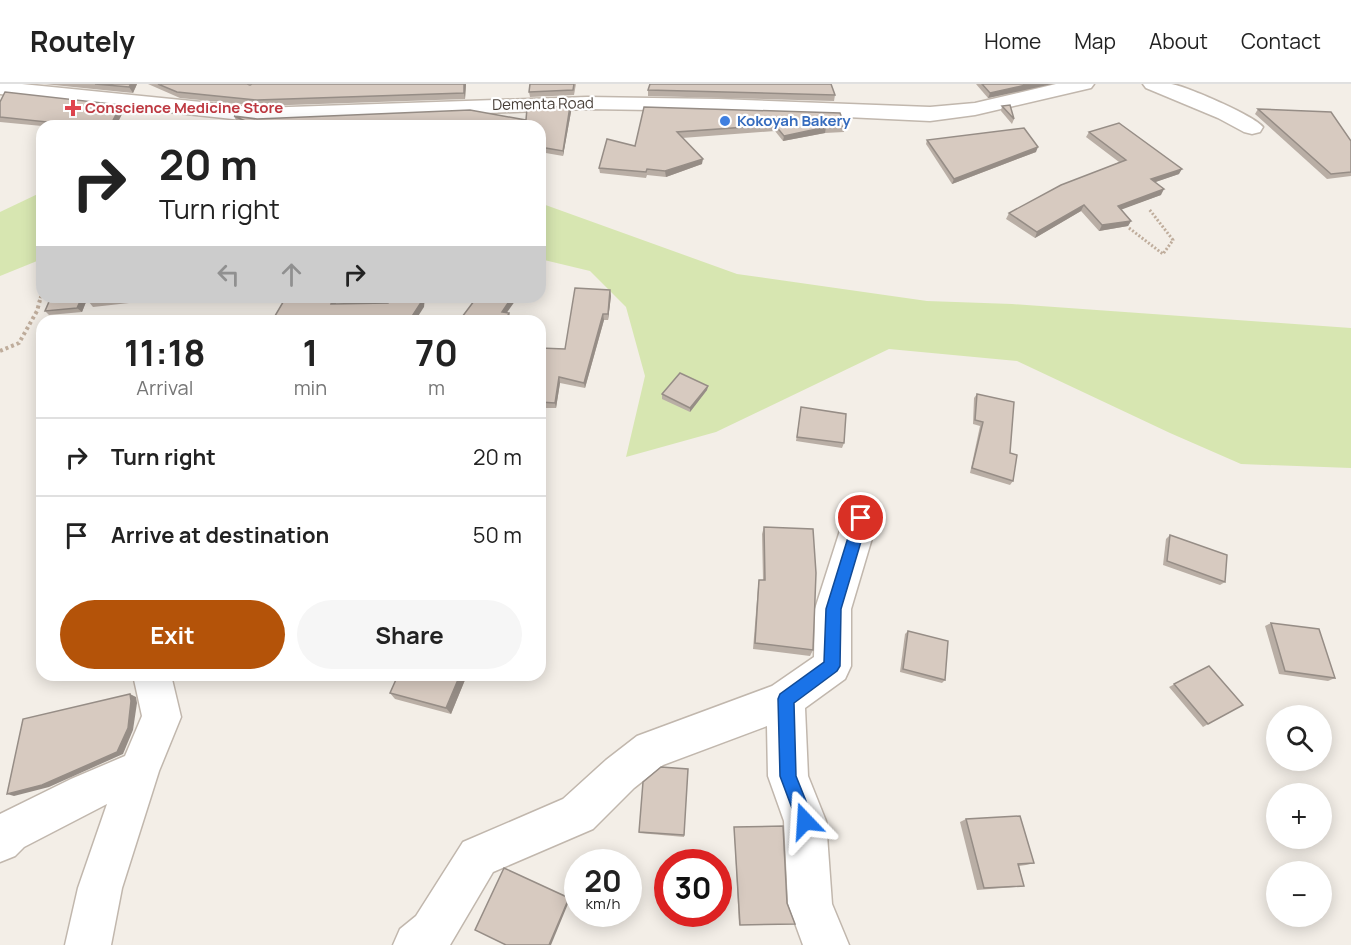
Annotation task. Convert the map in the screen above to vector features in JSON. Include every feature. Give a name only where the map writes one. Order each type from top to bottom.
[{"type":"street","name":"Dementa Road","points":[[0,88],[203,111],[260,115],[587,103],[717,105],[930,114],[975,109],[1083,84]]},
{"type":"street","points":[[1153,84],[1226,113],[1252,127]]},
{"type":"street","points":[[416,945],[432,932],[478,857],[578,814],[620,774],[651,750],[739,719],[786,699],[832,666],[833,609],[861,518]]},
{"type":"street","points":[[88,945],[100,888],[139,770],[162,717],[153,681]]},
{"type":"street","points":[[786,699],[788,776],[805,821],[810,904],[826,945]]},
{"type":"street","points":[[0,841],[9,832],[85,793],[139,770]]},
{"type":"path","points":[[1129,228],[1163,254],[1173,240],[1149,209]]},
{"type":"path","points":[[0,351],[19,343],[39,303]]},
{"type":"green space","points":[[36,195],[36,261],[0,276],[0,212]]},
{"type":"green space","points":[[546,205],[737,274],[927,301],[1012,304],[1351,328],[1351,468],[1241,464],[1017,361],[889,349],[716,432],[626,457],[645,376],[626,307],[590,271],[546,260]]},
{"type":"building","points":[[95,84],[131,84],[129,87]]},
{"type":"building","points":[[158,84],[464,84],[464,93],[257,100],[177,92]]},
{"type":"building","points":[[530,84],[574,84],[573,90],[529,92]]},
{"type":"building","points":[[650,84],[831,84],[835,95],[648,90]]},
{"type":"building","points":[[982,84],[1030,84],[990,93]]},
{"type":"building","points":[[5,92],[121,105],[113,120],[36,121],[0,117],[0,102]]},
{"type":"building","points":[[1010,105],[1014,119],[1002,106]]},
{"type":"building","points":[[570,106],[563,151],[546,148],[546,120],[526,120],[527,108]]},
{"type":"building","points":[[644,107],[840,113],[845,126],[826,127],[784,136],[775,125],[677,132],[703,159],[665,171],[647,169],[646,172],[599,168],[607,139],[635,146]]},
{"type":"building","points":[[1258,109],[1331,112],[1351,141],[1351,172],[1331,174]]},
{"type":"building","points":[[470,110],[526,120],[243,120],[234,116],[257,119]]},
{"type":"building","points":[[1119,123],[1182,169],[1151,179],[1164,189],[1118,206],[1131,221],[1102,225],[1084,205],[1037,232],[1009,213],[1061,185],[1126,160],[1089,132]]},
{"type":"building","points":[[1024,128],[1038,147],[954,179],[927,140]]},
{"type":"building","points":[[575,288],[610,290],[608,314],[603,314],[584,383],[559,377],[555,403],[546,402],[546,348],[565,349]]},
{"type":"building","points":[[48,303],[79,303],[77,308],[45,311]]},
{"type":"building","points":[[282,303],[421,303],[413,315],[276,315]]},
{"type":"building","points":[[472,303],[508,303],[502,312],[509,313],[508,315],[464,315]]},
{"type":"building","points":[[680,373],[708,386],[690,408],[662,394]]},
{"type":"building","points":[[977,394],[1014,402],[1010,453],[1017,455],[1013,481],[972,468],[983,422],[975,420]]},
{"type":"building","points":[[801,407],[846,414],[844,443],[797,437]]},
{"type":"building","points":[[764,527],[813,529],[816,573],[813,650],[755,643],[759,580],[765,580]]},
{"type":"building","points":[[1170,535],[1227,555],[1225,582],[1167,561]]},
{"type":"building","points":[[1271,623],[1319,629],[1335,678],[1285,671]]},
{"type":"building","points":[[908,631],[948,641],[945,680],[903,669]]},
{"type":"building","points":[[1209,666],[1243,705],[1208,724],[1174,684]]},
{"type":"building","points":[[395,681],[457,681],[446,708],[390,693]]},
{"type":"building","points":[[130,694],[128,728],[117,752],[42,785],[7,794],[23,719]]},
{"type":"building","points":[[661,767],[688,769],[684,835],[639,832],[643,782]]},
{"type":"building","points":[[1020,816],[1034,863],[1018,864],[1024,886],[984,888],[966,819]]},
{"type":"building","points":[[783,826],[787,903],[795,924],[740,925],[734,827]]},
{"type":"building","points":[[504,868],[564,896],[564,910],[549,945],[506,945],[475,930]]},
{"type":"place","name":"Conscience Medicine Store","points":[[73,108]]},
{"type":"place","name":"Kokoyah Bakery","points":[[725,121]]},
{"type":"route","points":[[805,821],[788,776],[786,699],[832,666],[833,609],[861,518]]}]
